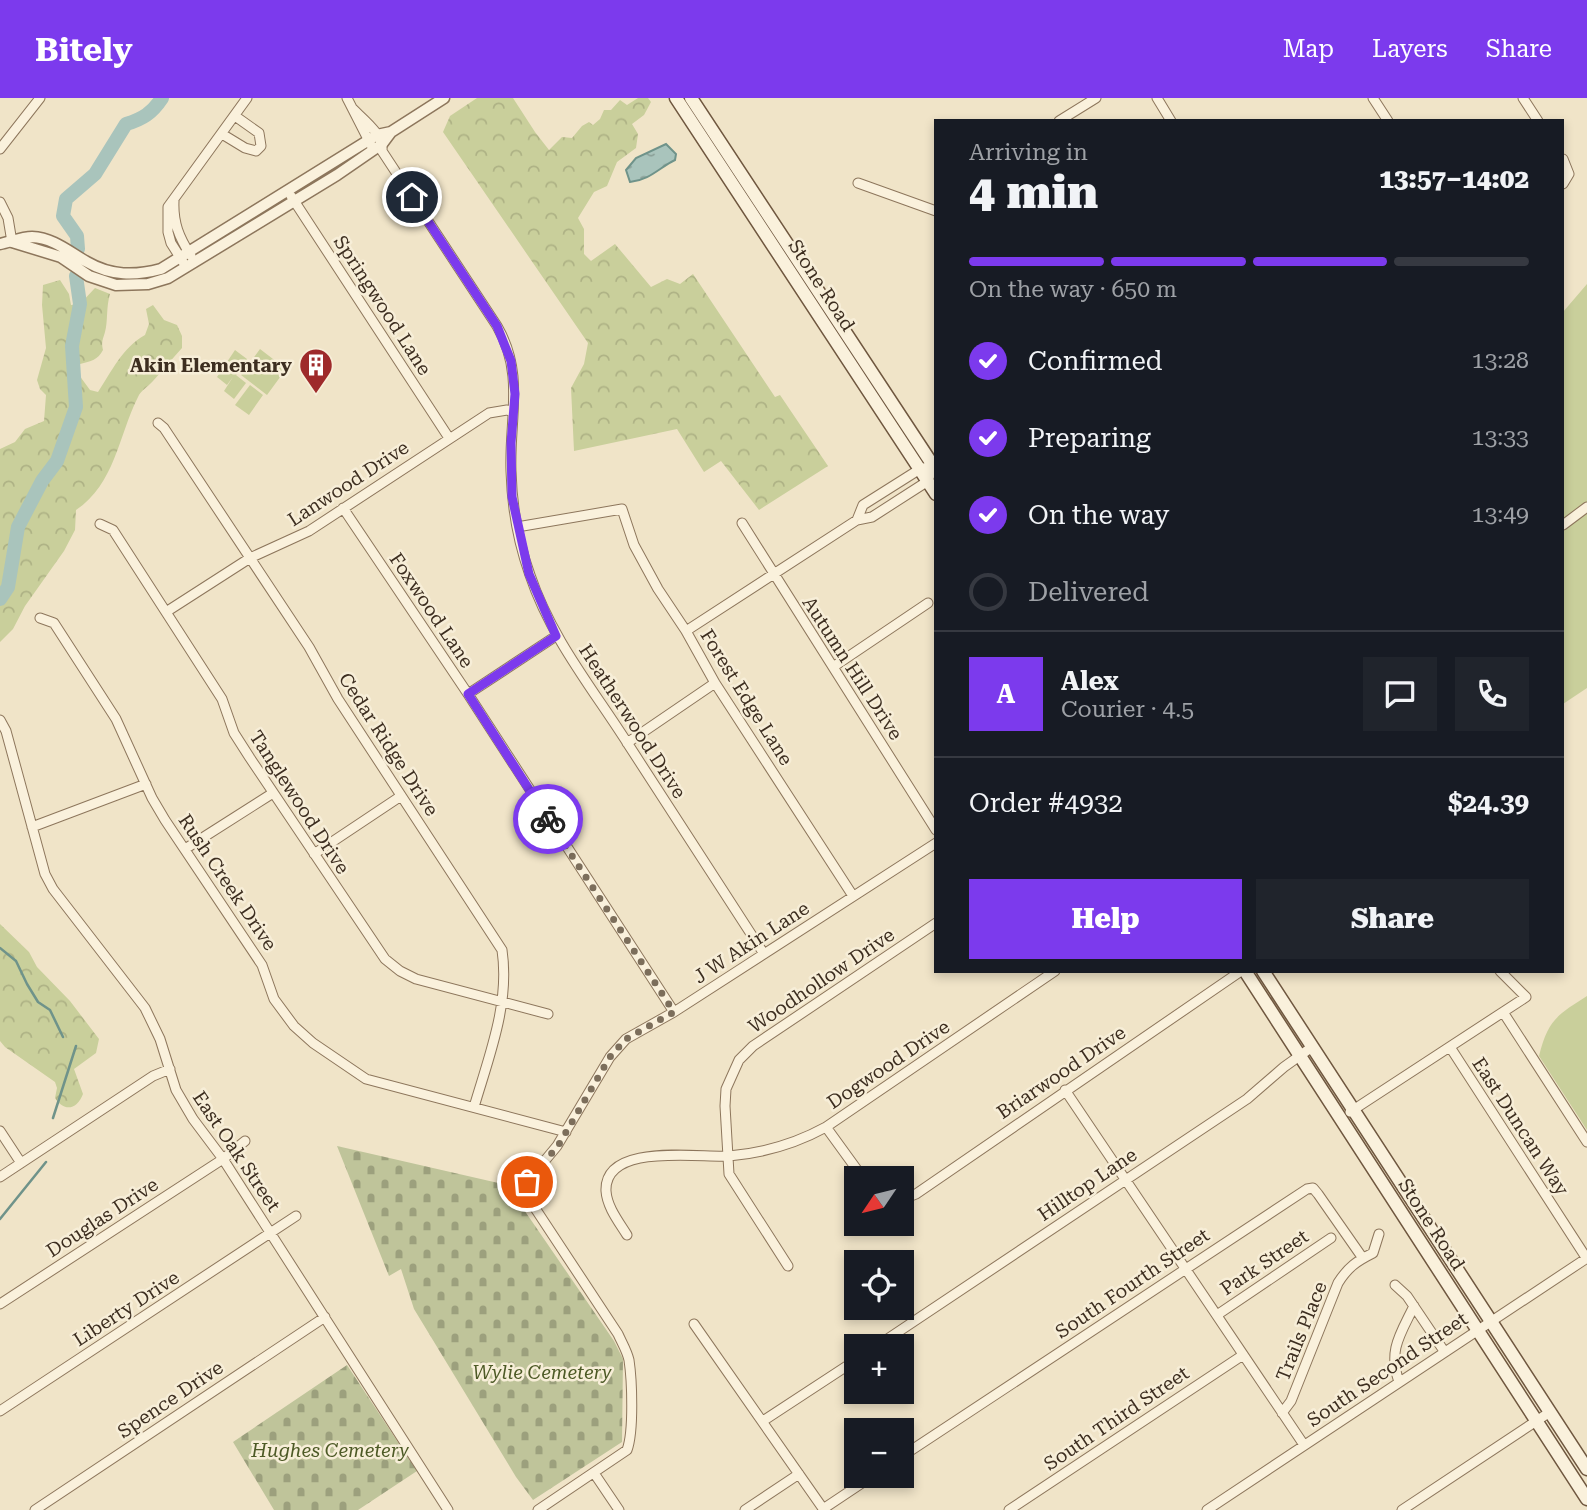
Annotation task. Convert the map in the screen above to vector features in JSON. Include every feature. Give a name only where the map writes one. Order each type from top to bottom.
[{"type":"main road","name":"Stone Road","points":[[676,98],[697,118],[856,346],[931,470]]},
{"type":"main road","name":"Stone Road","points":[[691,98],[697,118],[844,354],[931,470]]},
{"type":"main road","points":[[844,354],[856,346]]},
{"type":"main road","name":"Stone Road","points":[[1244,973],[1587,1499]]},
{"type":"main road","name":"Stone Road","points":[[1264,973],[1587,1469]]},
{"type":"street","points":[[0,149],[40,98]]},
{"type":"street","points":[[188,260],[173,217],[174,199],[247,98]]},
{"type":"street","name":"Heatherwood Drive","points":[[346,98],[500,332],[514,372],[510,469],[517,527],[529,574],[556,636],[764,954]]},
{"type":"street","points":[[188,260],[295,201],[391,132],[444,98]]},
{"type":"street","points":[[1062,119],[1096,98]]},
{"type":"street","points":[[1157,98],[1170,119]]},
{"type":"street","points":[[1373,98],[1387,119]]},
{"type":"street","points":[[1523,98],[1537,119]]},
{"type":"street","points":[[222,134],[245,148],[256,151],[261,146],[259,134],[234,117]]},
{"type":"street","points":[[0,244],[12,242],[61,257],[89,276],[116,285],[148,284],[168,278],[188,260],[288,191],[377,144]]},
{"type":"street","points":[[1564,162],[1569,174],[1564,182]]},
{"type":"street","points":[[858,183],[934,210]]},
{"type":"street","name":"Springwood Lane","points":[[288,191],[449,438]]},
{"type":"street","points":[[0,202],[8,218],[12,242]]},
{"type":"street","name":"Lanwood Drive","points":[[166,612],[250,558],[292,540],[489,413],[507,410],[513,412]]},
{"type":"street","name":"Cedar Ridge Drive","points":[[158,424],[164,428],[309,647],[338,699],[482,915],[502,950],[505,979],[503,1003],[474,1107]]},
{"type":"street","points":[[857,520],[863,505],[931,470]]},
{"type":"street","points":[[685,631],[857,520],[872,517],[931,470]]},
{"type":"street","points":[[1564,524],[1587,507]]},
{"type":"street","name":"Foxwood Lane","points":[[343,508],[468,694],[674,1012]]},
{"type":"street","name":"Forest Edge Lane","points":[[517,527],[622,509],[641,560],[715,683],[853,896]]},
{"type":"street","name":"Autumn Hill Drive","points":[[742,523],[934,827]]},
{"type":"street","name":"Tanglewood Drive","points":[[100,524],[113,530],[222,699],[233,733],[385,959],[416,979],[548,1014]]},
{"type":"street","points":[[833,667],[928,603]]},
{"type":"street","name":"Rush Creek Drive","points":[[40,618],[54,623],[109,708],[165,820],[262,965],[274,999],[294,1026],[333,1058],[366,1079],[566,1132]]},
{"type":"street","points":[[468,694],[556,636]]},
{"type":"street","points":[[627,743],[715,683]]},
{"type":"street","name":"East Oak Street","points":[[0,720],[6,731],[45,874],[53,889],[145,1009],[160,1038],[182,1100],[223,1159],[448,1510]]},
{"type":"street","points":[[32,827],[146,783]]},
{"type":"street","points":[[185,849],[273,793]]},
{"type":"street","points":[[314,855],[401,796]]},
{"type":"street","name":"J W Akin Lane","points":[[594,1473],[623,1454],[630,1442],[629,1359],[611,1323],[529,1199],[525,1188],[527,1182],[566,1132],[620,1044],[934,844]]},
{"type":"street","name":"Woodhollow Drive","points":[[788,1266],[731,1181],[727,1156],[726,1089],[739,1060],[753,1046],[934,924]]},
{"type":"street","name":"Dogwood Drive","points":[[627,1235],[611,1207],[606,1188],[617,1167],[640,1157],[727,1156],[782,1148],[826,1127],[1052,973]]},
{"type":"street","name":"Briarwood Drive","points":[[914,1195],[1240,973]]},
{"type":"street","points":[[1339,1119],[1526,997],[1502,973]]},
{"type":"street","points":[[1503,1012],[1587,1142]]},
{"type":"street","name":"Hilltop Lane","points":[[895,1334],[1247,1099],[1312,1047]]},
{"type":"street","name":"East Duncan Way","points":[[1450,1047],[1587,1259]]},
{"type":"street","points":[[0,1177],[153,1076],[170,1069]]},
{"type":"street","name":"Park Street","points":[[1065,1090],[1304,1445]]},
{"type":"street","points":[[826,1127],[854,1166]]},
{"type":"street","points":[[0,1131],[21,1163]]},
{"type":"street","name":"Douglas Drive","points":[[0,1304],[223,1159],[245,1141]]},
{"type":"street","name":"South Fourth Street","points":[[914,1448],[1291,1198],[1313,1188],[1362,1257]]},
{"type":"street","name":"Liberty Drive","points":[[0,1411],[296,1216]]},
{"type":"street","name":"Trails Place","points":[[1282,1413],[1292,1401],[1338,1283],[1347,1269],[1362,1257],[1373,1253],[1379,1234]]},
{"type":"street","name":"Park Street","points":[[1217,1315],[1331,1238]]},
{"type":"street","name":"South Second Street","points":[[1207,1510],[1490,1320],[1587,1259]]},
{"type":"street","points":[[1395,1285],[1407,1296],[1444,1351]]},
{"type":"street","points":[[1399,1382],[1393,1364],[1394,1353],[1414,1306]]},
{"type":"street","name":"Spence Drive","points":[[35,1510],[325,1318]]},
{"type":"street","points":[[694,1324],[823,1510],[855,1488]]},
{"type":"street","name":"South Third Street","points":[[1009,1510],[1243,1355]]},
{"type":"street","points":[[763,1421],[844,1368]]},
{"type":"street","points":[[1402,1510],[1550,1412]]},
{"type":"street","points":[[538,1510],[594,1473],[619,1510]]},
{"type":"street","points":[[745,1510],[799,1474]]},
{"type":"green space","points":[[477,98],[513,98],[549,150],[562,137],[572,138],[582,126],[589,122],[593,125],[604,110],[611,110],[620,100],[627,105],[638,98],[648,98],[651,102],[644,115],[632,124],[638,134],[636,148],[617,162],[607,186],[594,192],[578,218],[584,229],[584,254],[591,261],[615,244],[651,287],[667,279],[680,284],[693,274],[775,397],[780,395],[828,466],[759,510],[721,461],[704,472],[677,429],[574,451],[571,388],[584,364],[588,343],[443,132],[450,116]]},
{"type":"green space","points":[[60,280],[69,294],[71,305],[80,304],[95,288],[110,294],[103,350],[96,358],[80,364],[79,375],[90,390],[98,392],[124,353],[145,335],[149,324],[146,309],[153,305],[164,320],[177,325],[182,336],[182,348],[139,395],[107,473],[89,499],[76,510],[75,530],[64,551],[25,606],[13,629],[0,642],[0,449],[15,442],[25,429],[44,421],[46,395],[37,380],[46,348],[43,285]]},
{"type":"green space","points":[[1587,284],[1587,688],[1564,703],[1564,311]]},
{"type":"green space","points":[[260,349],[286,369],[267,395],[241,375]]},
{"type":"green space","points":[[235,350],[247,359],[236,375],[246,383],[234,399],[224,391],[233,377],[227,385],[217,377]]},
{"type":"green space","points":[[250,385],[263,395],[249,415],[235,405]]},
{"type":"green space","points":[[0,924],[29,952],[37,967],[70,1001],[99,1039],[96,1053],[74,1069],[83,1094],[74,1106],[62,1106],[55,1098],[55,1082],[0,1041]]},
{"type":"green space","points":[[1587,996],[1587,1130],[1539,1056],[1550,1026],[1568,1008]]},
{"type":"green space","name":"Wylie Cemetery","points":[[337,1146],[507,1185],[614,1341],[623,1359],[622,1442],[533,1500],[516,1477],[414,1309],[401,1269],[389,1276]]},
{"type":"green space","name":"Hughes Cemetery","points":[[347,1365],[417,1471],[358,1510],[274,1510],[233,1442]]},
{"type":"water","points":[[666,144],[676,154],[675,160],[649,176],[630,182],[626,170],[636,158]]},
{"type":"waterway","points":[[78,249],[77,236],[63,216],[66,199],[95,174],[126,124],[147,115],[162,98]]},
{"type":"waterway","points":[[0,599],[8,587],[18,527],[42,481],[57,461],[76,407],[72,346],[80,304],[76,276]]},
{"type":"waterway","points":[[0,948],[16,961],[38,1002],[50,1010],[63,1037]]},
{"type":"waterway","points":[[53,1118],[76,1046]]},
{"type":"waterway","points":[[0,1219],[46,1162]]},
{"type":"way so far","points":[[527,1182],[558,1146],[620,1044],[674,1012],[548,819]]},
{"type":"place","name":"Akin Elementary","points":[[316,395]]},
{"type":"route","points":[[412,197],[497,326],[514,372],[510,469],[512,497],[529,574],[556,636],[468,694],[548,819]]}]
